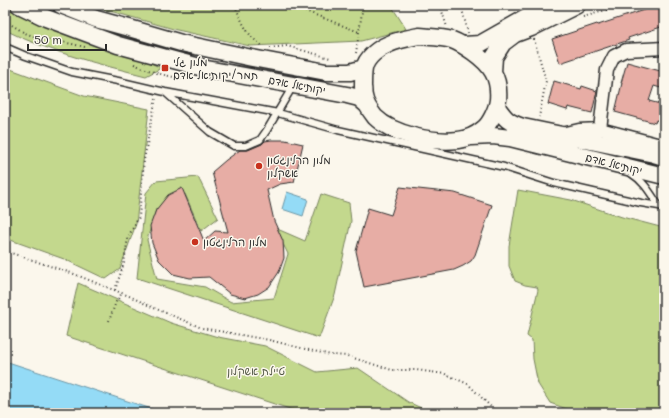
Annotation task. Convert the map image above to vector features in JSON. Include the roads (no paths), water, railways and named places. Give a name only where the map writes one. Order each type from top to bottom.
[{"type":"main road","name":"יקותיאל אדם","points":[[19,5],[46,18],[118,45],[207,69],[330,91],[358,98],[368,105]]},
{"type":"main road","name":"יקותיאל אדם","points":[[61,5],[96,19],[182,43],[252,58],[326,72],[350,72],[364,68]]},
{"type":"main road","points":[[466,40],[488,64],[493,72],[499,89],[497,107],[484,129],[470,137],[459,140],[445,141],[424,139],[406,134],[390,127],[375,117],[364,97],[364,68],[369,58],[379,50],[390,44],[419,36],[451,40],[466,40],[480,44],[549,5]]},
{"type":"main road","points":[[493,72],[494,56],[503,43],[515,34],[531,28],[577,5]]},
{"type":"main road","name":"יקותיאל אדם","points":[[497,107],[503,116],[511,123],[664,157]]},
{"type":"main road","name":"יקותיאל אדם","points":[[470,137],[493,136],[510,138],[664,176]]},
{"type":"street","points":[[600,129],[607,70],[614,56],[626,50],[664,48]]},
{"type":"street","points":[[562,134],[579,130],[600,129],[664,146]]},
{"type":"lane","points":[[5,47],[72,72],[165,92],[278,113],[338,130],[504,167],[554,183],[662,207]]},
{"type":"lane","points":[[165,92],[210,132],[234,146],[246,146],[260,140],[278,113],[294,84]]},
{"type":"lane","points":[[612,164],[637,177],[646,185],[662,207]]},
{"type":"water","points":[[287,192],[308,199],[303,216],[282,209]]},
{"type":"water","points":[[5,361],[164,413],[5,413]]},
{"type":"place","name":"מלון גלי תמר/יקותיאל אדם","points":[[165,68]]},
{"type":"place","name":"מלון הרלינגטון אשקלון","points":[[259,166]]},
{"type":"place","name":"מלון הרלינגטון","points":[[195,242]]},
{"type":"park label","name":"טיילת אשקלון","points":[[256,371]]}]
